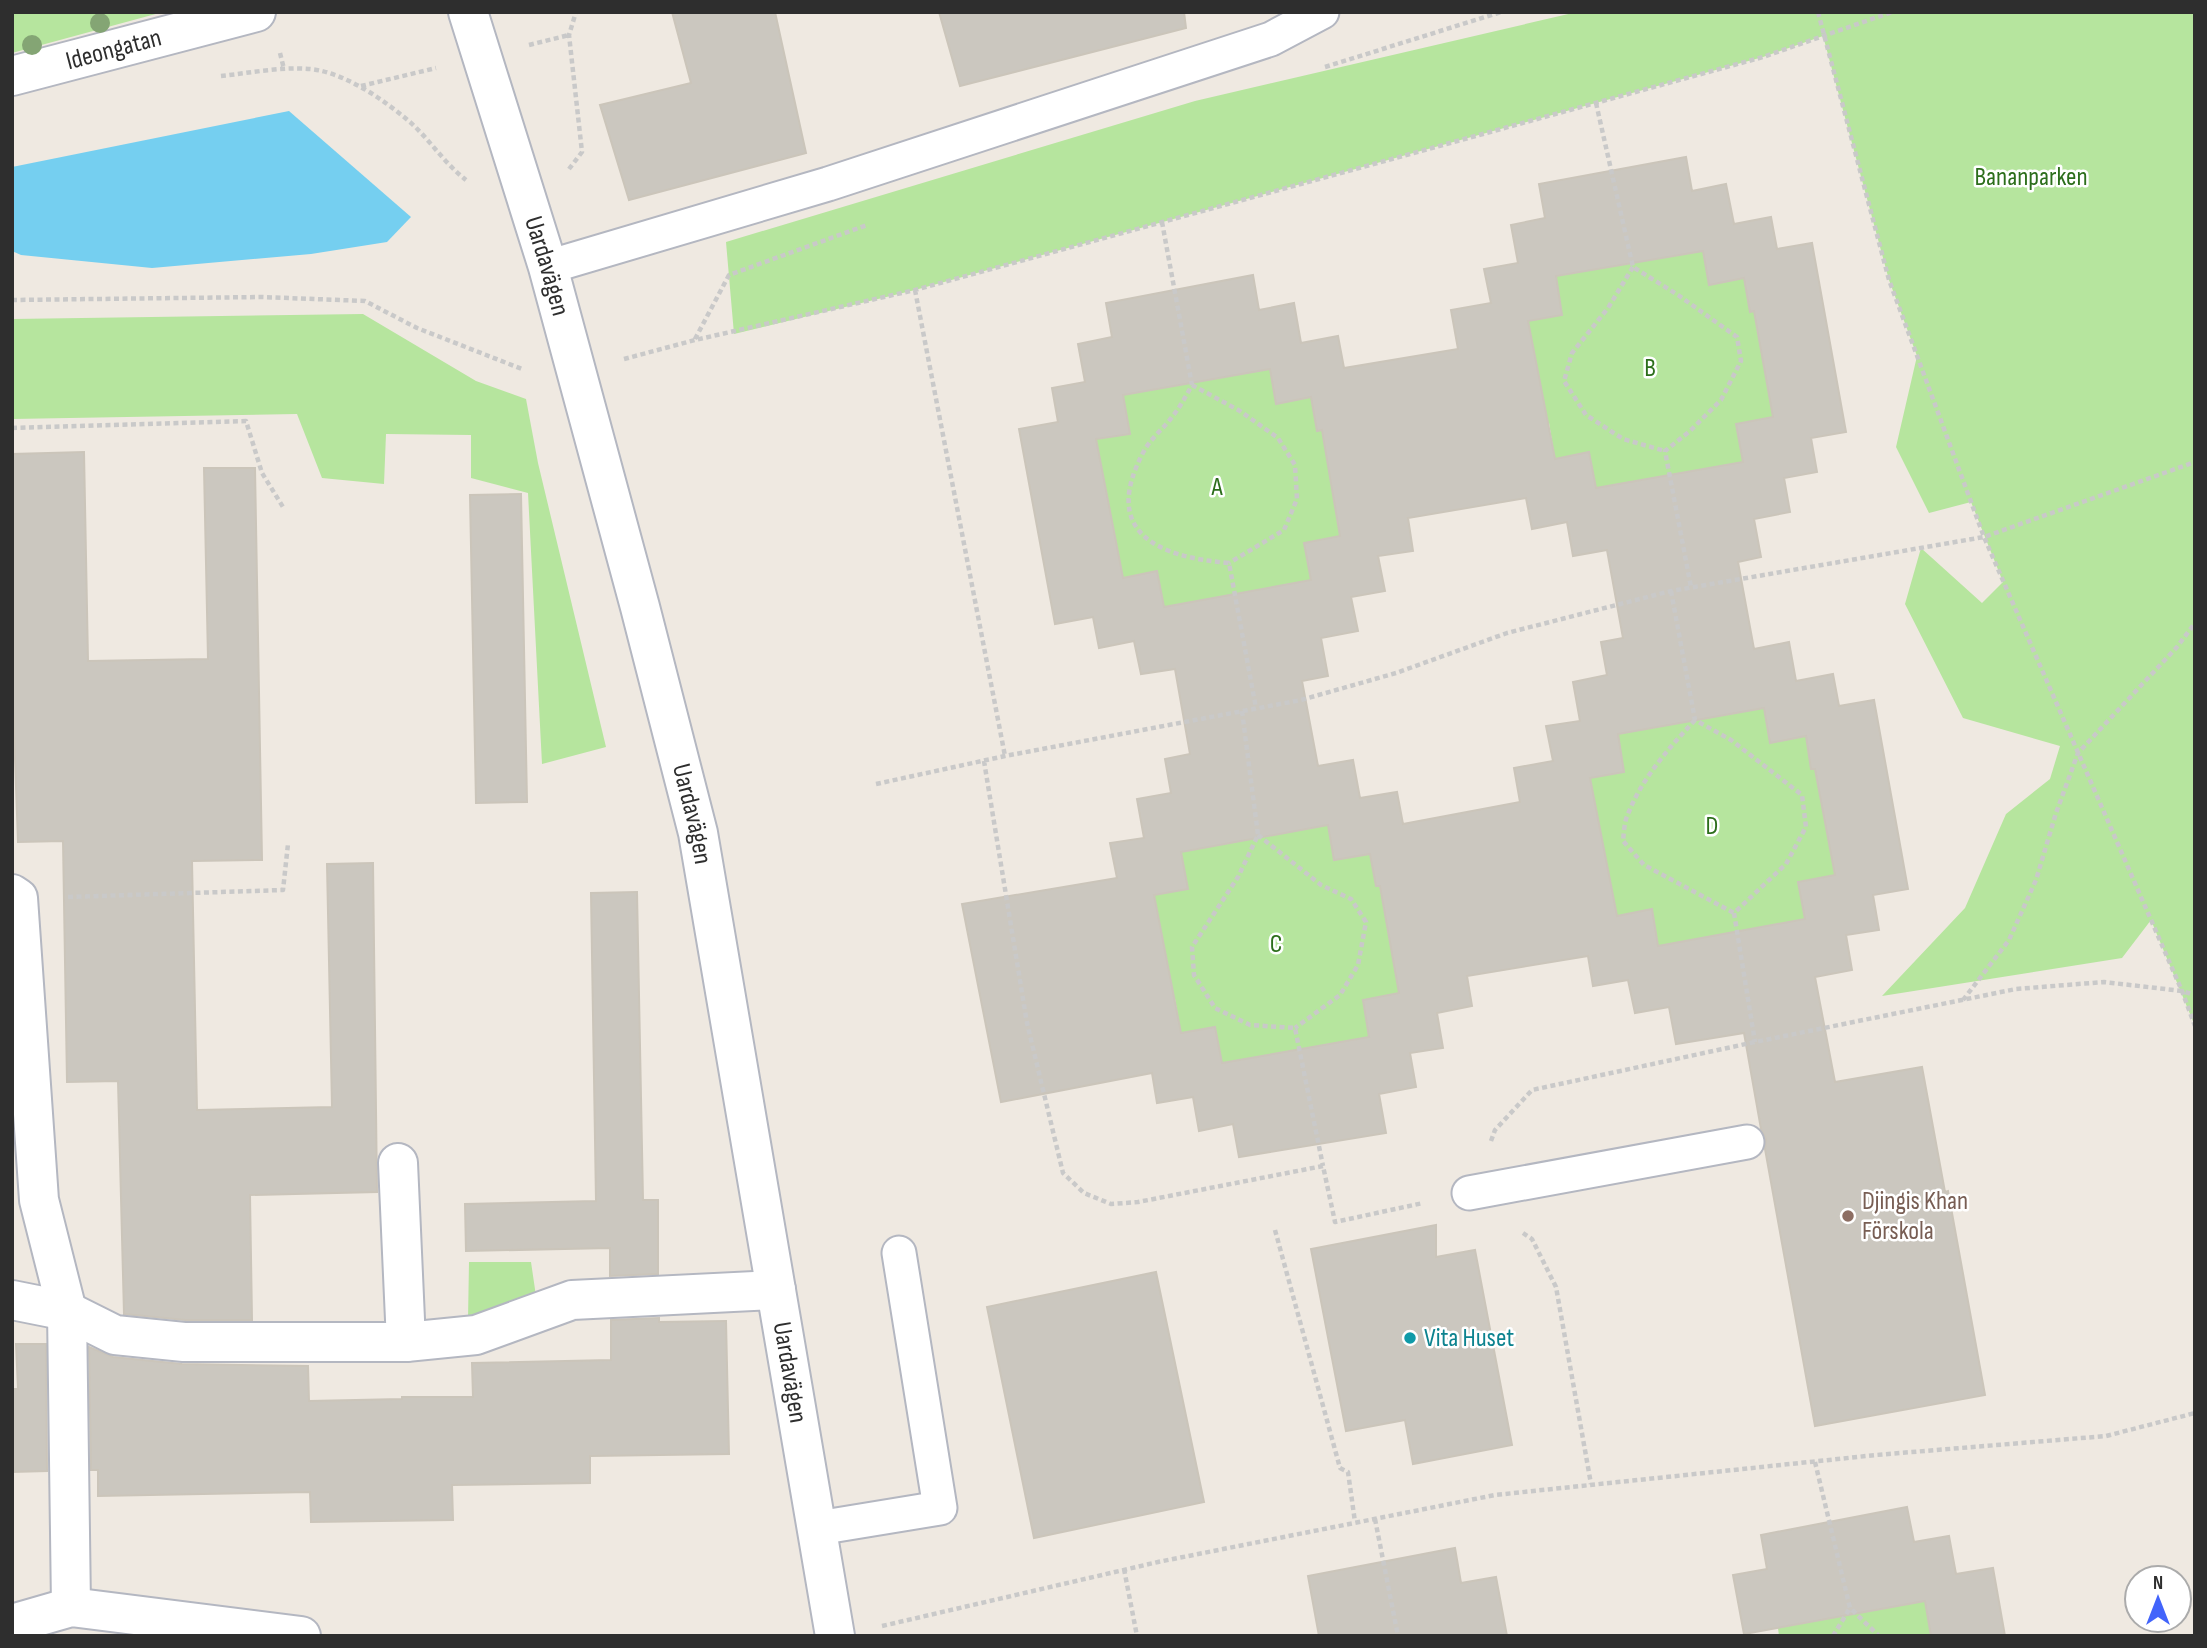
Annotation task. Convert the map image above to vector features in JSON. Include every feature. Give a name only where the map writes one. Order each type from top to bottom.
[{"type":"street","name":"Ideongatan","points":[[12,76],[256,12]]},
{"type":"street","name":"Uardavägen","points":[[468,12],[548,267],[698,833],[835,1636]]},
{"type":"street","points":[[15,896],[39,1200],[67,1311],[71,1607]]},
{"type":"street","points":[[398,1163],[406,1342]]},
{"type":"street","points":[[12,1300],[67,1311],[115,1335],[184,1342],[406,1342],[476,1335],[572,1300],[776,1290]]},
{"type":"street","points":[[12,1624],[71,1607],[184,1628],[301,1636]]},
{"type":"lane","points":[[548,267],[828,184],[1267,25],[1322,12]]},
{"type":"lane","points":[[1469,1194],[1746,1142]]},
{"type":"lane","points":[[818,1528],[940,1508],[899,1253]]},
{"type":"path","points":[[576,12],[569,35],[582,152]]},
{"type":"path","points":[[1818,12],[1889,280],[1984,537],[2195,1026]]},
{"type":"path","points":[[620,360],[695,340],[915,290],[1763,57],[1892,12]]},
{"type":"path","points":[[285,69],[320,70],[361,86],[410,122],[463,178]]},
{"type":"path","points":[[1596,103],[1633,267],[1608,308],[1572,353],[1564,381],[1586,415],[1622,439],[1665,451]]},
{"type":"path","points":[[1162,222],[1192,385],[1174,415],[1145,449],[1128,490],[1128,509],[1137,528],[1153,545],[1198,560],[1229,563],[1284,530],[1297,499],[1296,465],[1278,438],[1240,411],[1192,385]]},
{"type":"path","points":[[1633,267],[1737,337],[1741,361],[1721,400],[1665,451]]},
{"type":"path","points":[[915,290],[1005,756]]},
{"type":"path","points":[[12,300],[262,297],[365,301],[417,328],[530,371]]},
{"type":"path","points":[[12,428],[246,421],[262,473],[283,507]]},
{"type":"path","points":[[1665,451],[1691,587]]},
{"type":"path","points":[[876,784],[1005,756],[1301,700],[1396,673],[1507,633],[1671,591],[1984,537],[2195,462]]},
{"type":"path","points":[[1229,563],[1256,708]]},
{"type":"path","points":[[1671,591],[1695,720]]},
{"type":"path","points":[[1963,1001],[2009,940],[2036,880],[2078,753],[2177,647],[2195,623]]},
{"type":"path","points":[[1242,711],[1258,835],[1237,877],[1192,947],[1194,975],[1215,1008],[1250,1025],[1295,1028],[1340,995],[1358,965],[1366,922],[1351,899],[1321,885],[1258,835]]},
{"type":"path","points":[[1695,720],[1668,749],[1644,783],[1626,816],[1623,841],[1644,865],[1734,913]]},
{"type":"path","points":[[1695,720],[1731,740],[1802,795],[1806,827],[1786,864],[1734,913]]},
{"type":"path","points":[[984,761],[1027,1023],[1063,1173],[1084,1194],[1111,1204],[1138,1202],[1322,1166]]},
{"type":"path","points":[[15,896],[283,890],[288,844]]},
{"type":"path","points":[[1734,913],[1755,1042]]},
{"type":"path","points":[[1469,1194],[1495,1130],[1532,1090],[2016,989],[2104,982],[2182,991],[2195,995]]},
{"type":"path","points":[[1295,1028],[1335,1222],[1469,1194],[1532,1240],[1556,1287],[1591,1484]]},
{"type":"path","points":[[1275,1230],[1340,1468],[1348,1472],[1355,1522]]},
{"type":"path","points":[[835,1636],[1124,1569],[1495,1495],[2106,1436],[2195,1413]]},
{"type":"path","points":[[1815,1462],[1850,1608],[1879,1636]]},
{"type":"path","points":[[1375,1519],[1398,1636]]},
{"type":"path","points":[[1124,1569],[1137,1636]]},
{"type":"path","points":[[1833,1636],[1850,1608]]},
{"type":"green space","points":[[12,12],[163,12],[12,53]]},
{"type":"green space","name":"Bananparken","points":[[1577,12],[2195,12],[2195,1026],[2151,920],[2122,958],[1882,996],[1965,908],[2006,814],[2050,779],[2060,746],[1963,718],[1905,604],[1921,548],[1982,603],[2003,582],[1971,502],[1929,513],[1896,447],[1917,356],[1889,280],[1823,36],[1763,57],[915,290],[734,334],[726,242],[1195,101]]},
{"type":"green space","name":"B","points":[[1703,251],[1709,285],[1744,278],[1750,312],[1787,305],[1767,384],[1773,417],[1743,462],[1596,488],[1589,452],[1555,459],[1549,423],[1514,430],[1535,356],[1528,321],[1562,315],[1556,276]]},
{"type":"green space","points":[[363,314],[476,381],[526,399],[538,463],[606,747],[542,764],[528,493],[471,478],[471,435],[386,434],[384,484],[322,478],[297,414],[12,419],[12,319]]},
{"type":"green space","name":"A","points":[[1270,369],[1276,404],[1311,397],[1354,424],[1340,536],[1304,543],[1311,580],[1164,607],[1157,571],[1123,578],[1096,439],[1130,434],[1123,395]]},
{"type":"green space","name":"D","points":[[1764,708],[1770,742],[1806,736],[1812,769],[1849,763],[1829,842],[1835,875],[1798,882],[1805,919],[1658,946],[1652,910],[1617,916],[1610,881],[1575,887],[1596,813],[1590,778],[1624,772],[1618,734]]},
{"type":"green space","name":"C","points":[[1328,825],[1370,854],[1376,886],[1413,881],[1393,959],[1399,993],[1363,1000],[1369,1037],[1222,1063],[1215,1027],[1181,1033],[1175,999],[1140,1004],[1160,930],[1154,895],[1188,889],[1181,852]]},
{"type":"green space","points":[[469,1262],[531,1262],[536,1296],[468,1319]]},
{"type":"green space","points":[[1925,1601],[1931,1635],[1966,1629],[1967,1636],[1779,1636],[1778,1628]]},
{"type":"water","points":[[289,111],[411,217],[387,242],[311,254],[152,268],[21,255],[12,251],[12,167]]},
{"type":"building","points":[[672,12],[775,12],[806,153],[629,200],[600,105],[691,83]]},
{"type":"building","points":[[939,12],[1184,12],[1186,28],[960,86]]},
{"type":"building","points":[[1686,157],[1692,191],[1726,184],[1734,224],[1771,217],[1777,249],[1812,243],[1846,432],[1811,438],[1817,472],[1784,478],[1790,512],[1754,519],[1761,557],[1738,562],[1754,649],[1789,642],[1796,681],[1833,674],[1839,706],[1874,700],[1908,889],[1873,895],[1879,930],[1846,935],[1852,970],[1815,977],[1835,1082],[1922,1067],[1945,1192],[1948,1191],[1985,1395],[1815,1426],[1765,1149],[1766,1139],[1761,1129],[1744,1033],[1676,1044],[1669,1007],[1635,1013],[1628,980],[1593,986],[1588,956],[1467,976],[1472,1006],[1437,1013],[1443,1048],[1410,1053],[1416,1087],[1379,1094],[1386,1133],[1239,1157],[1233,1124],[1199,1131],[1193,1097],[1157,1103],[1152,1073],[1001,1102],[962,904],[1117,878],[1110,843],[1144,838],[1137,799],[1171,793],[1165,759],[1190,754],[1175,669],[1141,674],[1134,641],[1099,648],[1093,617],[1055,624],[1019,429],[1058,422],[1052,388],[1085,382],[1078,344],[1112,337],[1106,303],[1253,275],[1259,310],[1294,303],[1301,343],[1338,336],[1344,368],[1458,349],[1451,310],[1491,303],[1484,269],[1518,263],[1511,225],[1545,218],[1539,184]],"holes":[[[1703,251],[1709,285],[1744,278],[1750,312],[1754,311],[1773,417],[1736,424],[1743,462],[1596,488],[1589,452],[1555,459],[1528,321],[1562,315],[1556,276]],[[1270,369],[1276,404],[1311,397],[1317,431],[1322,430],[1340,536],[1304,543],[1311,580],[1164,607],[1157,571],[1123,578],[1096,439],[1130,434],[1123,395]],[[1526,498],[1532,529],[1567,522],[1573,556],[1607,550],[1623,638],[1601,642],[1607,675],[1573,682],[1580,721],[1546,726],[1553,761],[1514,768],[1520,802],[1403,824],[1397,792],[1360,798],[1353,760],[1318,766],[1302,681],[1328,676],[1321,638],[1358,631],[1351,597],[1385,591],[1378,556],[1413,551],[1408,518]],[[1764,708],[1770,743],[1806,736],[1835,875],[1798,882],[1805,919],[1658,946],[1652,909],[1617,916],[1590,778],[1624,772],[1618,734]],[[1328,825],[1334,860],[1370,854],[1376,886],[1380,886],[1399,993],[1363,1000],[1369,1037],[1222,1063],[1215,1027],[1181,1033],[1154,895],[1188,889],[1181,852]]]},
{"type":"building","points":[[84,452],[88,661],[208,659],[204,468],[255,468],[262,860],[192,861],[197,1110],[332,1107],[327,864],[373,863],[377,1192],[250,1195],[252,1320],[185,1320],[124,1314],[118,1081],[67,1082],[63,841],[18,842],[13,704],[12,454]]},
{"type":"building","points":[[521,494],[527,802],[476,803],[470,495]]},
{"type":"building","points":[[637,892],[643,1200],[658,1200],[658,1274],[610,1276],[610,1248],[466,1251],[465,1204],[596,1201],[591,893]]},
{"type":"building","name":"Vita Huset","points":[[1436,1225],[1436,1257],[1475,1250],[1512,1445],[1413,1464],[1405,1420],[1346,1431],[1311,1249]]},
{"type":"building","points":[[1156,1272],[1204,1502],[1034,1538],[987,1307]]},
{"type":"building","points":[[659,1318],[659,1322],[726,1321],[729,1454],[590,1456],[590,1483],[452,1485],[453,1520],[311,1522],[310,1492],[98,1496],[98,1470],[91,1470],[89,1347],[113,1357],[182,1364],[308,1366],[309,1401],[473,1397],[472,1363],[611,1360],[611,1320]]},
{"type":"building","points":[[16,1344],[46,1344],[47,1471],[12,1472],[12,1389],[18,1389]]},
{"type":"building","points":[[1907,1507],[1914,1542],[1949,1536],[1956,1574],[1993,1568],[2005,1636],[1931,1636],[1925,1601],[1744,1634],[1733,1575],[1767,1569],[1761,1535]]},
{"type":"building","points":[[1455,1548],[1461,1583],[1496,1577],[1507,1636],[1319,1636],[1308,1576]]},
{"type":"place","name":"Djingis Khan Förskola","points":[[1848,1216]]},
{"type":"place","name":"Vita Huset","points":[[1410,1338]]}]
